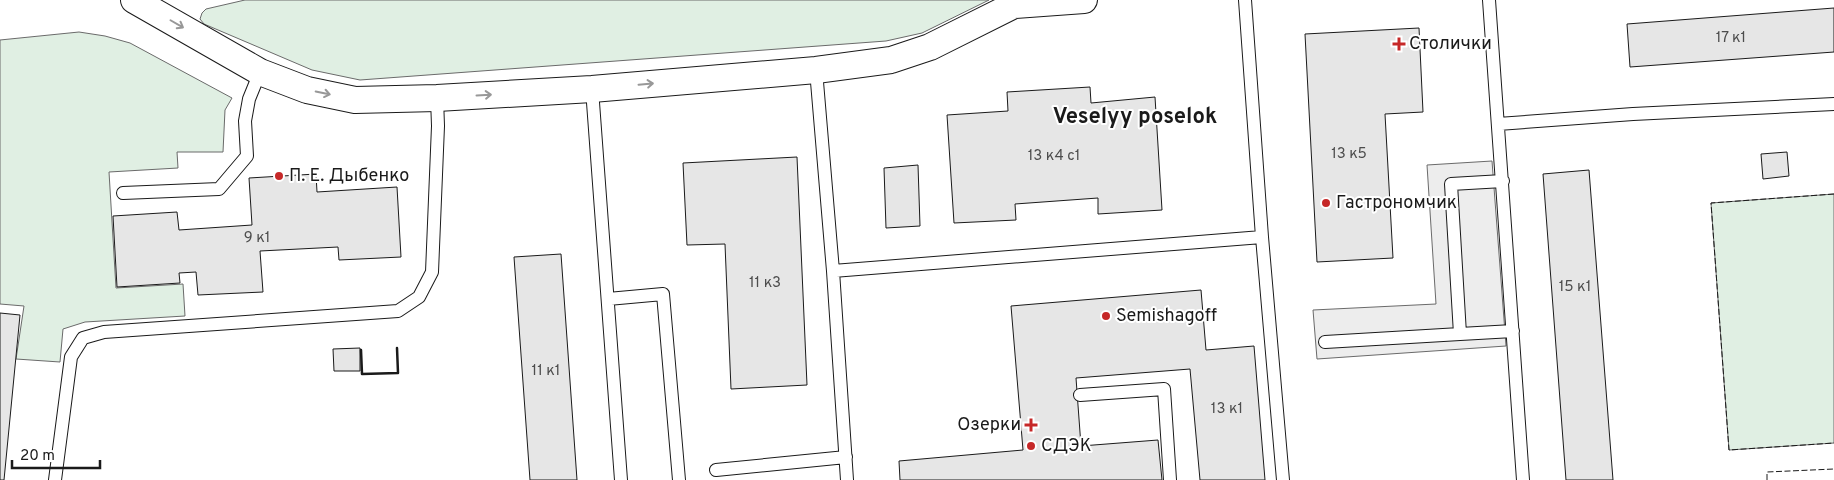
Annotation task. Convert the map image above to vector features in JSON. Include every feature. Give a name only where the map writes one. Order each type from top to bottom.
[{"type":"street","points":[[134,0],[260,72],[307,90],[355,100],[437,98],[592,88],[816,70],[890,60],[930,47],[1014,5],[1084,0]]},
{"type":"lane","points":[[1245,0],[1262,237],[1283,480]]},
{"type":"lane","points":[[1489,0],[1523,480]]},
{"type":"lane","points":[[816,70],[833,271],[847,480]]},
{"type":"lane","points":[[123,193],[219,189],[247,156],[245,121],[249,99],[260,72]]},
{"type":"lane","points":[[592,88],[621,480]]},
{"type":"lane","points":[[55,480],[71,357],[83,338],[104,332],[398,311],[419,297],[432,272],[438,126],[437,98]]},
{"type":"lane","points":[[1498,124],[1633,114],[1834,104]]},
{"type":"lane","points":[[1460,334],[1451,184],[1503,181]]},
{"type":"lane","points":[[833,271],[1262,237]]},
{"type":"lane","points":[[608,299],[663,294],[679,480]]},
{"type":"lane","points":[[1324,342],[1513,331]]},
{"type":"lane","points":[[1080,395],[1164,389],[1170,480]]},
{"type":"lane","points":[[716,470],[846,457]]},
{"type":"green space","points":[[245,0],[989,0],[922,33],[886,41],[360,80],[312,70],[204,24],[200,19],[206,9]]},
{"type":"green space","points":[[79,32],[105,36],[130,43],[232,98],[225,110],[223,152],[177,152],[178,168],[109,172],[116,288],[183,284],[185,316],[85,322],[63,329],[60,362],[16,359],[24,306],[0,304],[0,40]]},
{"type":"green space","points":[[1834,194],[1834,443],[1729,450],[1711,203]]},
{"type":"shaded area","points":[[1492,161],[1506,346],[1317,359],[1313,310],[1436,304],[1427,165]]},
{"type":"building","points":[[1834,8],[1834,52],[1630,67],[1627,24]]},
{"type":"building","points":[[1419,28],[1423,112],[1385,114],[1393,258],[1317,262],[1305,34]]},
{"type":"building","points":[[1090,87],[1091,103],[1155,97],[1162,210],[1098,214],[1098,198],[1015,204],[1016,220],[954,223],[947,115],[1008,111],[1007,92]]},
{"type":"building","points":[[1787,152],[1789,176],[1763,179],[1761,154]]},
{"type":"building","points":[[797,157],[807,385],[731,389],[725,244],[687,245],[683,163]]},
{"type":"building","points":[[918,165],[920,226],[886,228],[884,168]]},
{"type":"building","points":[[1589,170],[1613,480],[1566,480],[1543,174]]},
{"type":"building","points":[[316,174],[317,192],[397,187],[401,257],[339,260],[338,247],[260,251],[263,292],[198,295],[196,272],[179,273],[180,283],[117,287],[113,216],[177,212],[179,230],[252,225],[249,178]]},
{"type":"building","points":[[561,254],[577,480],[530,480],[514,257]]},
{"type":"building","points":[[1201,290],[1206,350],[1254,346],[1265,480],[1200,480],[1190,369],[1076,378],[1081,446],[1158,440],[1162,480],[900,480],[899,461],[1023,450],[1011,306]]},
{"type":"building","points":[[0,313],[20,315],[4,480],[0,480]]},
{"type":"building","points":[[360,348],[360,371],[334,371],[333,349]]},
{"type":"fence","points":[[1834,194],[1711,203],[1729,450],[1834,443]]},
{"type":"fence","points":[[1767,480],[1767,472],[1834,469]]},
{"type":"wall","points":[[361,350],[362,374],[398,373],[397,348]]},
{"type":"place","name":"Столички","points":[[1399,44]]},
{"type":"place","name":"П. Е. Дыбенко","points":[[279,176]]},
{"type":"place","name":"Гастрономчик","points":[[1326,203]]},
{"type":"place","name":"Semishagoff","points":[[1106,316]]},
{"type":"place","name":"Озерки","points":[[1031,425]]},
{"type":"place","name":"СДЭК","points":[[1031,446]]},
{"type":"district","name":"Veselyy poselok","points":[[1135,117]]}]
